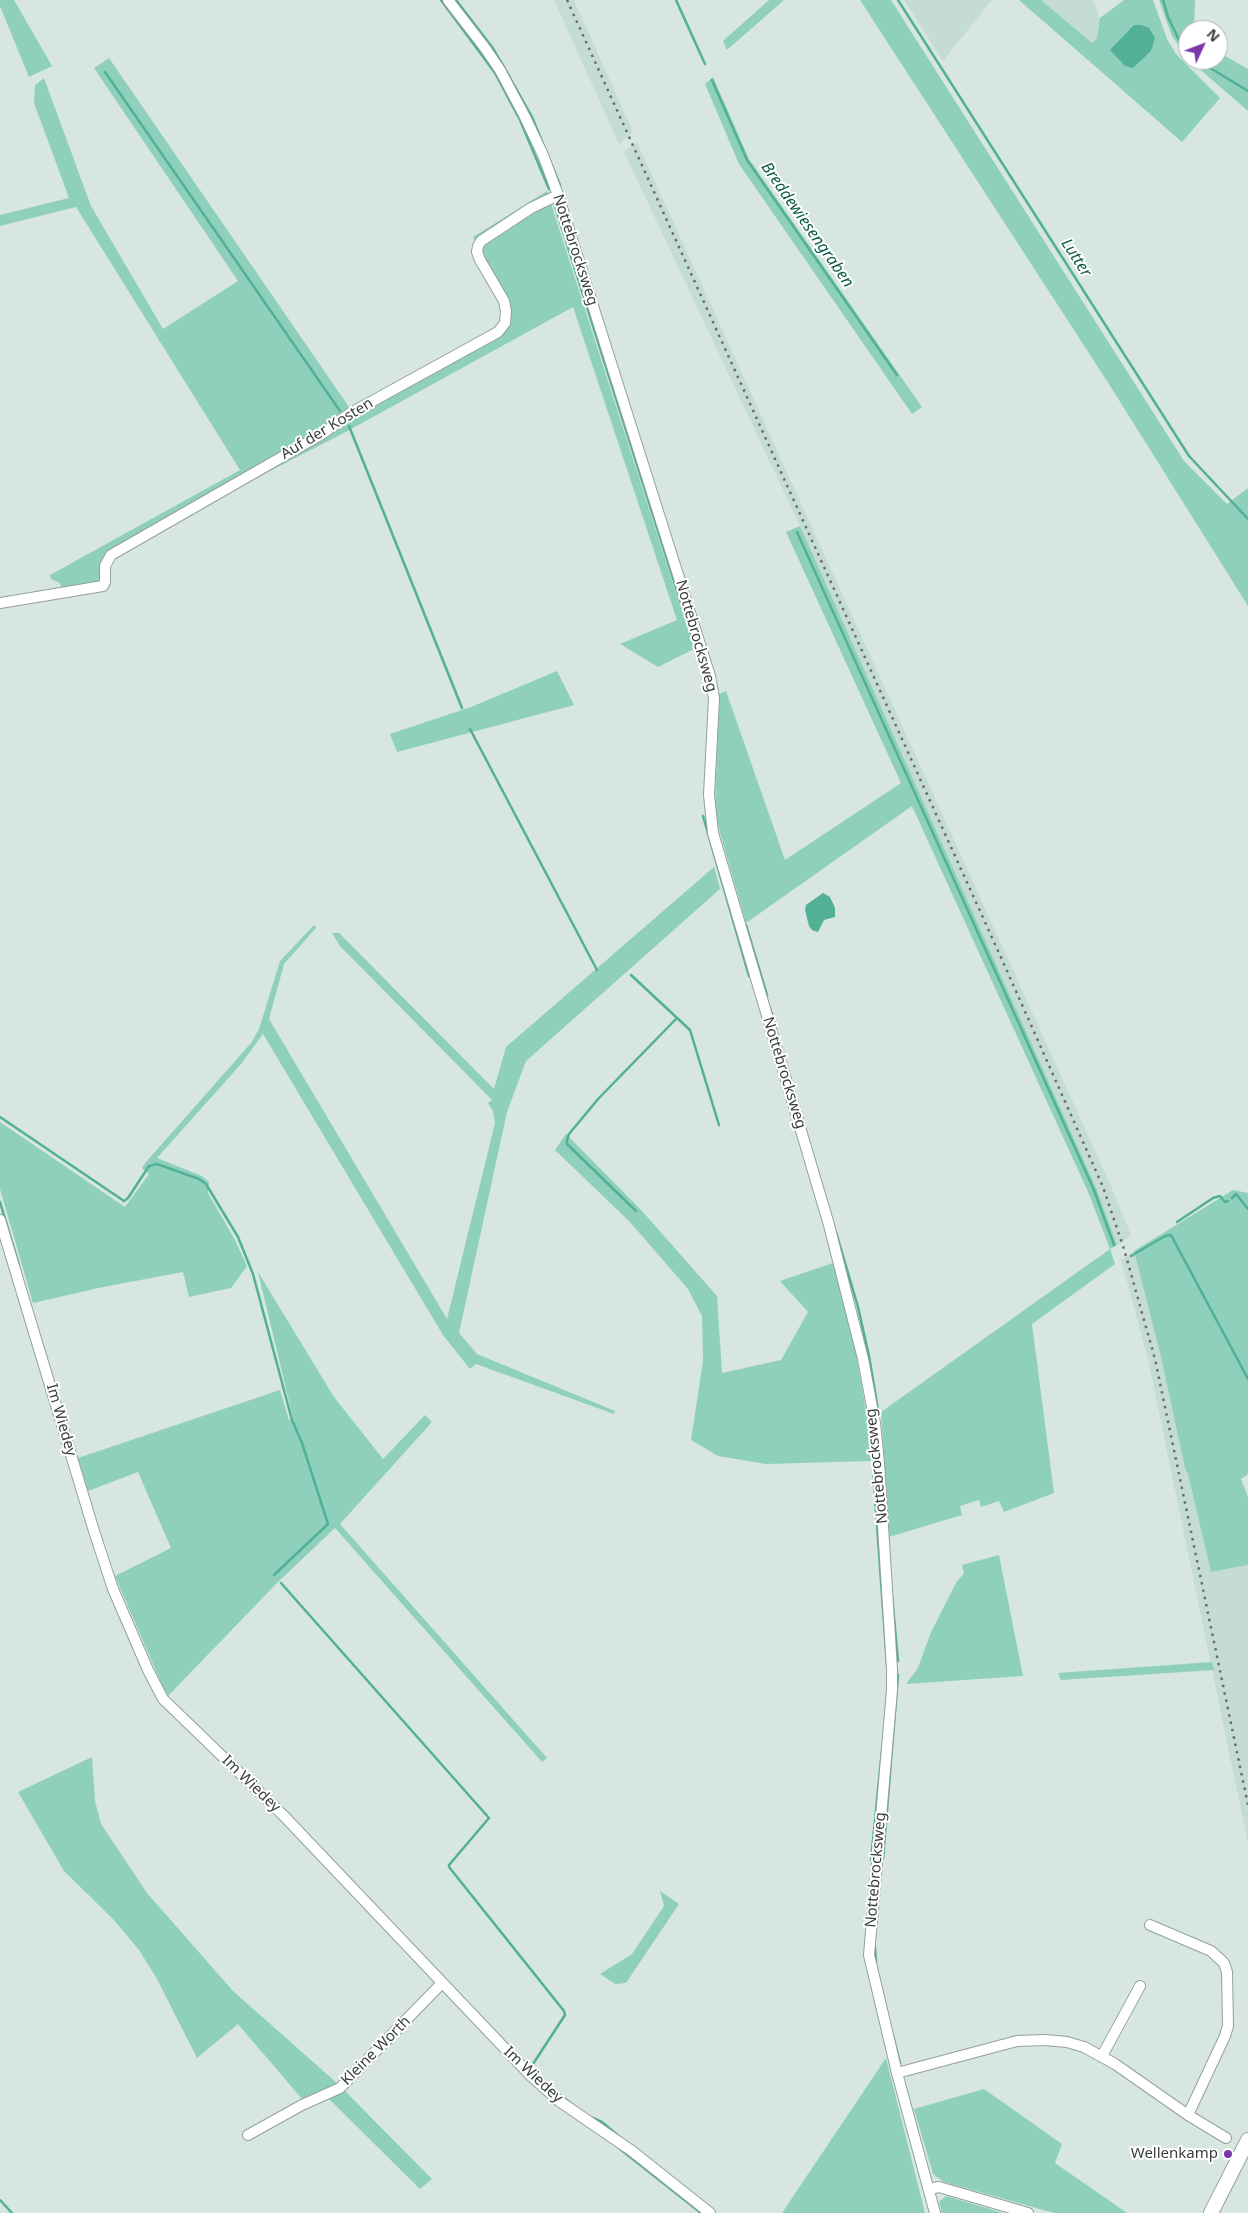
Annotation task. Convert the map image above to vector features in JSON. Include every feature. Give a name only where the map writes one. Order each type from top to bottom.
[{"type":"main road","points":[[1211,2213],[1248,2140]]},
{"type":"street","name":"Nottebrocksweg","points":[[448,0],[486,48],[504,78],[525,117],[558,195],[710,676],[714,698],[708,795],[713,833],[829,1225],[864,1359],[875,1423],[879,1463],[892,1676],[869,1955],[897,2073],[935,2213]]},
{"type":"street","name":"Auf der Kosten","points":[[0,603],[103,586],[106,582],[105,566],[111,555],[322,434],[349,414],[493,335],[504,323],[506,311],[504,301],[480,260],[477,252],[478,246],[481,241],[530,208],[558,195]]},
{"type":"street","name":"Im Wiedey","points":[[0,1220],[110,1581],[148,1670],[163,1699],[283,1815],[531,2076],[559,2101],[632,2151],[710,2213]]},
{"type":"street","points":[[1150,1925],[1212,1951],[1219,1957],[1227,1972],[1228,2026],[1188,2115]]},
{"type":"street","name":"Kleine Worth","points":[[248,2135],[302,2105],[340,2088],[442,1983]]},
{"type":"street","points":[[1102,2056],[1140,1986]]},
{"type":"street","points":[[897,2073],[1018,2042],[1045,2040],[1067,2042],[1102,2056],[1188,2115],[1226,2138]]},
{"type":"street","points":[[929,2189],[939,2187],[1028,2213]]},
{"type":"shaded area","points":[[0,0],[14,0],[52,66],[29,77],[0,6]]},
{"type":"shaded area","points":[[554,0],[574,0],[633,132],[619,144]]},
{"type":"shaded area","points":[[769,0],[784,0],[727,50],[723,41]]},
{"type":"shaded area","points":[[860,0],[891,0],[1184,461],[1227,504],[1248,488],[1248,606],[1107,381]]},
{"type":"shaded area","points":[[904,0],[992,0],[943,61]]},
{"type":"shaded area","points":[[1019,0],[1041,0],[1092,43],[1097,38],[1100,18],[1124,0],[1153,0],[1167,39],[1178,56],[1178,70],[1192,70],[1220,98],[1182,142]]},
{"type":"shaded area","points":[[1041,0],[1093,0],[1100,18],[1097,38],[1092,43]]},
{"type":"shaded area","points":[[1159,0],[1195,0],[1194,20],[1178,20],[1178,45],[1172,36]]},
{"type":"shaded area","points":[[1134,25],[1149,28],[1155,38],[1151,51],[1133,68],[1125,66],[1110,50]]},
{"type":"shaded area","points":[[109,58],[349,407],[429,365],[500,335],[507,300],[473,237],[547,191],[694,649],[658,667],[620,644],[677,620],[573,307],[342,434],[256,478],[253,472],[108,554],[102,580],[98,584],[62,590],[60,583],[51,579],[50,575],[240,470],[76,207],[0,226],[0,215],[69,198],[34,103],[35,85],[44,78],[91,206],[163,329],[238,281],[94,68]]},
{"type":"shaded area","points":[[1228,58],[1248,69],[1248,111],[1201,70],[1228,70]]},
{"type":"shaded area","points":[[713,77],[749,159],[922,407],[912,414],[739,164],[705,84]]},
{"type":"shaded area","points":[[637,142],[1111,1186],[1131,1235],[1117,1245],[1097,1190],[800,526],[624,152]]},
{"type":"shaded area","points":[[800,526],[1097,1190],[1117,1245],[1110,1249],[1089,1194],[912,806],[746,923],[720,833],[715,808],[719,694],[726,691],[785,860],[901,783],[786,532]]},
{"type":"shaded area","points":[[557,671],[574,705],[397,752],[390,734],[471,707]]},
{"type":"shaded area","points":[[714,867],[720,889],[526,1061],[507,1112],[459,1333],[477,1354],[615,1411],[614,1414],[476,1364],[470,1369],[443,1335],[263,1034],[241,1064],[157,1158],[202,1176],[209,1182],[208,1193],[235,1240],[247,1266],[231,1288],[189,1297],[183,1272],[103,1287],[33,1303],[0,1189],[0,1122],[125,1207],[149,1174],[142,1168],[146,1162],[251,1043],[259,1029],[280,961],[314,925],[316,928],[284,964],[269,1019],[447,1319],[495,1123],[493,1111],[488,1103],[492,1100],[340,946],[332,933],[339,933],[494,1089],[506,1047]]},
{"type":"shaded area","points":[[823,893],[830,897],[835,908],[835,917],[824,920],[818,932],[812,930],[809,926],[805,910],[806,905]]},
{"type":"shaded area","points":[[566,1134],[642,1211],[717,1296],[722,1373],[781,1360],[808,1312],[780,1281],[833,1263],[846,1305],[855,1347],[869,1428],[871,1461],[766,1464],[718,1456],[691,1440],[703,1361],[702,1316],[688,1289],[629,1221],[555,1150]]},
{"type":"shaded area","points":[[1233,1190],[1248,1193],[1248,1474],[1241,1479],[1248,1497],[1248,1565],[1211,1572],[1185,1468],[1161,1357],[1134,1251]]},
{"type":"shaded area","points":[[1110,1249],[1115,1264],[1032,1324],[1054,1493],[1004,1512],[999,1501],[981,1507],[979,1500],[960,1506],[962,1515],[889,1537],[881,1412]]},
{"type":"shaded area","points":[[1134,1251],[1161,1357],[1185,1468],[1211,1572],[1248,1565],[1248,1844],[1148,1359],[1121,1260]]},
{"type":"shaded area","points":[[258,1272],[334,1397],[383,1459],[425,1415],[432,1422],[340,1524],[547,1758],[542,1762],[335,1528],[277,1583],[168,1696],[115,1576],[171,1548],[138,1472],[88,1491],[78,1458],[280,1390],[289,1420],[293,1418]]},
{"type":"shaded area","points":[[999,1555],[1023,1676],[906,1684],[918,1668],[931,1632],[956,1583],[964,1573],[962,1565]]},
{"type":"shaded area","points":[[1212,1662],[1214,1670],[1061,1680],[1058,1673]]},
{"type":"shaded area","points":[[92,1757],[95,1801],[101,1824],[147,1893],[233,1991],[338,2084],[432,2179],[420,2189],[328,2098],[308,2106],[238,2024],[197,2058],[157,1979],[139,1950],[113,1919],[64,1871],[18,1792]]},
{"type":"shaded area","points":[[660,1891],[679,1904],[626,1983],[615,1984],[600,1974],[632,1954],[664,1906]]},
{"type":"shaded area","points":[[886,2058],[925,2213],[782,2213]]},
{"type":"shaded area","points":[[984,2089],[1062,2144],[1055,2163],[1127,2213],[1054,2213],[944,2182],[933,2174],[914,2109]]},
{"type":"shaded area","points":[[946,2196],[1003,2213],[942,2213],[939,2202]]},
{"type":"waterway","points":[[441,0],[495,73],[520,120],[549,189]]},
{"type":"waterway","points":[[456,0],[492,47],[504,67],[532,117],[560,185]]},
{"type":"waterway","name":"Breddewiesengraben","points":[[676,0],[705,64]]},
{"type":"waterway","name":"Lutter","points":[[898,0],[1189,456],[1248,519]]},
{"type":"waterway","points":[[1163,0],[1168,17],[1178,38]]},
{"type":"waterway","points":[[1213,70],[1248,91]]},
{"type":"waterway","points":[[105,72],[340,411]]},
{"type":"waterway","name":"Breddewiesengraben","points":[[712,80],[747,160],[897,375]]},
{"type":"waterway","points":[[554,203],[693,641]]},
{"type":"waterway","points":[[349,426],[462,708]]},
{"type":"waterway","points":[[797,532],[1094,1190],[1114,1245]]},
{"type":"waterway","points":[[470,729],[597,970]]},
{"type":"waterway","points":[[703,816],[749,976]]},
{"type":"waterway","points":[[746,925],[767,995]]},
{"type":"waterway","points":[[631,975],[690,1030],[719,1125]]},
{"type":"waterway","points":[[770,1008],[777,1033]]},
{"type":"waterway","points":[[636,1211],[567,1144],[567,1140],[569,1134],[599,1098],[677,1018]]},
{"type":"waterway","points":[[0,1117],[124,1201],[128,1198],[149,1166],[157,1164],[199,1179],[206,1184],[238,1237],[253,1274],[292,1420],[302,1443],[328,1524],[274,1575]]},
{"type":"waterway","points":[[1232,1198],[1236,1194],[1248,1209]]},
{"type":"waterway","points":[[1177,1222],[1213,1198],[1220,1196],[1225,1202],[1228,1201]]},
{"type":"waterway","points":[[0,1202],[19,1265]]},
{"type":"waterway","points":[[836,1232],[858,1307],[869,1356],[879,1416]]},
{"type":"waterway","points":[[1131,1256],[1165,1236],[1171,1235],[1248,1379]]},
{"type":"waterway","points":[[873,1469],[887,1665]]},
{"type":"waterway","points":[[281,1583],[489,1818],[449,1867],[564,2011],[565,2015],[531,2067]]},
{"type":"waterway","points":[[892,1596],[898,1661]]},
{"type":"waterway","points":[[883,1859],[898,1675]]},
{"type":"waterway","points":[[871,1860],[882,1750]]},
{"type":"waterway","points":[[875,1947],[876,1962]]},
{"type":"waterway","points":[[893,2036],[900,2063]]},
{"type":"waterway","points":[[556,2092],[572,2104]]},
{"type":"waterway","points":[[593,2118],[602,2122],[621,2138]]},
{"type":"waterway","points":[[620,2149],[701,2213]]},
{"type":"waterway","points":[[0,2200],[12,2213]]},
{"type":"railway","points":[[567,0],[999,953],[1103,1187],[1124,1249],[1155,1359],[1248,1805]]},
{"type":"place","name":"Wellenkamp","points":[[1228,2154]]}]
